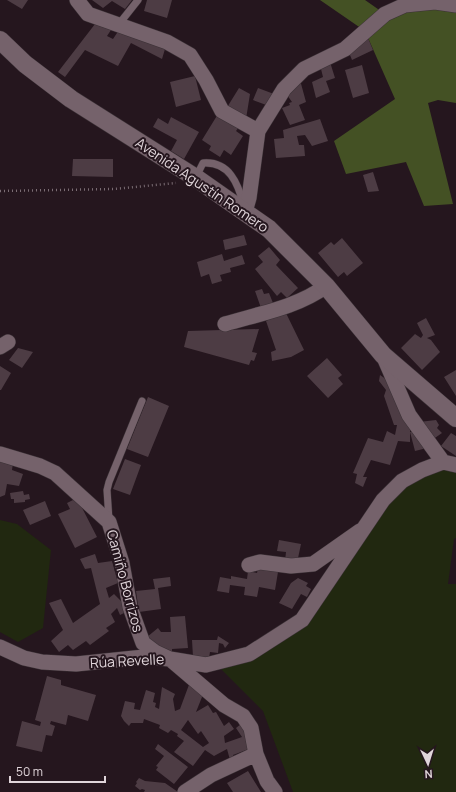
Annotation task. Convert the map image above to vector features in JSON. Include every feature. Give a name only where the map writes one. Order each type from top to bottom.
[{"type":"street","points":[[77,0],[88,14],[167,42],[190,55],[206,80],[222,111],[258,131]]},
{"type":"street","points":[[245,212],[249,198],[258,131],[284,89],[304,69],[345,49],[385,14],[405,5],[435,2],[456,5]]},
{"type":"street","name":"Avenida Agustín Romero","points":[[0,40],[25,64],[71,99],[196,178],[269,229],[326,286],[383,355],[456,418]]},
{"type":"street","points":[[225,324],[298,300],[317,292],[326,286]]},
{"type":"street","points":[[170,659],[206,665],[249,654],[284,634],[302,620],[383,500],[402,481],[422,470],[449,463],[409,416],[383,355]]},
{"type":"street","name":"Camiño Borrizos","points":[[0,454],[40,466],[55,473],[109,522],[122,563],[130,606],[143,644],[170,659]]},
{"type":"street","points":[[249,565],[260,562],[291,566],[313,564],[364,528]]},
{"type":"street","name":"Rúa Revelle","points":[[0,647],[24,658],[42,662],[76,664],[144,657],[170,659],[224,705],[243,716],[251,728],[256,754],[267,781],[275,792]]},
{"type":"street","points":[[185,792],[211,775],[256,754]]},
{"type":"lane","points":[[119,24],[138,0]]},
{"type":"lane","points":[[196,178],[203,163],[212,162],[222,166],[232,176],[240,191],[245,212]]},
{"type":"lane","points":[[109,522],[107,490],[109,482],[142,400]]},
{"type":"path","points":[[0,191],[114,189],[186,183],[196,178]]},
{"type":"green space","points":[[320,0],[365,0],[385,14],[429,8],[456,10],[456,103],[438,100],[428,103],[453,204],[424,206],[406,162],[346,174],[334,141],[395,99],[365,31]]},
{"type":"green space","points":[[439,469],[456,472],[456,538],[454,539],[448,584],[456,584],[456,792],[293,792],[263,711],[215,663],[249,654],[311,609],[320,607],[383,500]]},
{"type":"green space","points":[[0,520],[17,524],[51,550],[43,628],[18,642],[0,632]]},
{"type":"building","points":[[7,0],[28,0],[22,9]]},
{"type":"building","points":[[92,0],[132,0],[125,9],[112,1],[103,8]]},
{"type":"building","points":[[147,0],[172,0],[167,18],[144,11]]},
{"type":"building","points":[[95,24],[111,30],[107,36],[113,39],[119,30],[165,49],[162,59],[131,43],[118,66],[85,50],[65,77],[58,72]]},
{"type":"building","points":[[368,38],[373,50],[352,60],[348,50]]},
{"type":"building","points":[[330,62],[335,78],[326,81],[330,92],[316,98],[312,82],[323,77],[320,65]]},
{"type":"building","points":[[362,65],[369,93],[353,98],[345,70]]},
{"type":"building","points":[[195,76],[201,100],[176,107],[170,82]]},
{"type":"building","points":[[300,80],[306,102],[299,105],[305,120],[290,125],[282,108],[290,105],[289,103],[292,102],[285,92]]},
{"type":"building","points":[[239,88],[250,94],[246,119],[226,109]]},
{"type":"building","points":[[258,88],[274,94],[269,106],[253,100]]},
{"type":"building","points":[[218,114],[239,127],[236,131],[243,136],[231,155],[224,150],[220,157],[209,150],[211,146],[202,140]]},
{"type":"building","points":[[171,117],[199,132],[184,159],[171,151],[177,140],[153,127],[158,118],[168,124]]},
{"type":"building","points":[[320,119],[328,141],[312,146],[305,135],[297,136],[299,145],[304,145],[305,156],[276,158],[274,139],[284,138],[283,130]]},
{"type":"building","points":[[73,159],[113,159],[113,177],[72,176]]},
{"type":"building","points":[[373,172],[379,191],[368,192],[363,175]]},
{"type":"building","points":[[244,235],[247,245],[225,250],[223,240]]},
{"type":"building","points":[[342,238],[363,263],[347,276],[344,272],[338,277],[318,253],[331,242],[334,245]]},
{"type":"building","points":[[269,247],[280,260],[276,265],[298,288],[287,298],[281,292],[277,296],[255,269],[263,262],[258,256]]},
{"type":"building","points":[[222,254],[224,261],[242,255],[245,264],[230,268],[231,272],[220,275],[222,281],[212,284],[209,274],[201,277],[197,262]]},
{"type":"building","points":[[262,289],[264,294],[269,293],[273,303],[261,308],[255,291]]},
{"type":"building","points":[[285,311],[304,350],[291,357],[272,361],[271,352],[276,350],[266,321]]},
{"type":"building","points":[[426,318],[435,335],[427,338],[431,340],[440,352],[422,370],[401,348],[415,334],[421,338],[423,335],[417,323]]},
{"type":"building","points":[[259,329],[252,352],[257,353],[254,361],[251,360],[249,365],[184,347],[188,331]]},
{"type":"building","points":[[18,348],[33,352],[22,368],[9,360]]},
{"type":"building","points":[[327,358],[342,375],[338,378],[343,384],[328,398],[307,376]]},
{"type":"building","points":[[0,366],[11,373],[1,390],[0,390]]},
{"type":"building","points":[[456,370],[456,396],[444,377]]},
{"type":"building","points":[[380,375],[390,382],[410,424],[410,442],[398,441],[390,465],[371,460],[363,477],[367,477],[363,487],[355,483],[357,474],[353,473],[368,438],[383,442],[387,431],[395,435],[397,425],[394,425],[384,396],[386,390],[379,381]]},
{"type":"building","points":[[148,397],[169,406],[148,457],[127,449]]},
{"type":"building","points":[[436,420],[439,425],[437,428],[442,433],[432,440],[419,422]]},
{"type":"building","points":[[410,432],[416,432],[427,448],[415,451]]},
{"type":"building","points":[[451,433],[456,436],[456,456],[441,446]]},
{"type":"building","points":[[125,459],[141,465],[130,495],[113,489]]},
{"type":"building","points":[[0,460],[13,463],[12,470],[23,474],[19,486],[7,484],[5,495],[0,497]]},
{"type":"building","points":[[23,491],[24,495],[29,494],[30,499],[25,500],[25,502],[14,503],[14,499],[11,499],[10,493]]},
{"type":"building","points":[[77,498],[97,537],[75,548],[58,514],[70,509],[67,503]]},
{"type":"building","points":[[45,501],[51,516],[30,525],[23,510]]},
{"type":"building","points":[[279,540],[301,544],[297,563],[285,561],[286,552],[277,551]]},
{"type":"building","points":[[95,554],[98,563],[112,561],[118,583],[106,588],[109,598],[114,594],[123,603],[128,611],[120,615],[117,608],[111,614],[115,622],[106,628],[109,631],[90,645],[86,641],[73,650],[68,645],[59,652],[51,641],[63,630],[49,603],[61,599],[73,623],[100,604],[91,568],[85,569],[80,559]]},
{"type":"building","points":[[258,568],[278,572],[275,590],[259,587],[257,597],[244,595],[245,587],[230,585],[229,593],[217,591],[220,577],[231,579],[231,576],[247,579],[248,571],[257,573]]},
{"type":"building","points":[[170,577],[171,586],[158,588],[161,609],[139,612],[136,591],[155,589],[153,579]]},
{"type":"building","points":[[298,578],[308,583],[306,586],[311,589],[307,597],[301,594],[292,609],[279,603],[291,583]]},
{"type":"building","points":[[185,616],[188,648],[172,649],[172,653],[161,650],[147,637],[158,628],[161,632],[171,632],[170,617]]},
{"type":"building","points":[[218,636],[229,643],[225,648],[223,644],[219,643],[218,653],[210,652],[209,658],[193,657],[192,640],[217,640]]},
{"type":"building","points":[[47,676],[61,680],[61,685],[96,695],[88,721],[68,715],[66,725],[51,721],[50,724],[55,726],[52,736],[46,735],[42,752],[16,746],[22,721],[40,726],[41,722],[35,720]]},
{"type":"building","points":[[190,682],[204,692],[196,712],[208,705],[213,713],[216,712],[224,726],[229,722],[234,729],[224,736],[225,743],[242,737],[236,728],[241,724],[247,735],[249,749],[233,755],[235,761],[230,760],[227,749],[214,756],[205,750],[193,766],[174,752],[184,741],[177,736],[178,734],[171,730],[168,733],[159,728],[160,725],[144,719],[143,723],[131,723],[129,726],[121,716],[125,701],[135,703],[134,709],[140,710],[146,690],[155,693],[153,702],[156,703],[155,707],[159,709],[162,687],[175,694],[173,699],[175,711],[180,709]],"holes":[[[188,720],[198,734],[201,731],[209,743],[203,747],[181,730]]]},
{"type":"building","points":[[158,744],[188,767],[174,784],[156,770],[158,767],[156,766],[164,756],[155,749]]},
{"type":"building","points":[[248,771],[261,792],[233,792],[227,783]]},
{"type":"building","points":[[139,778],[145,781],[165,783],[178,792],[144,792],[145,790],[140,790],[135,786]]}]
